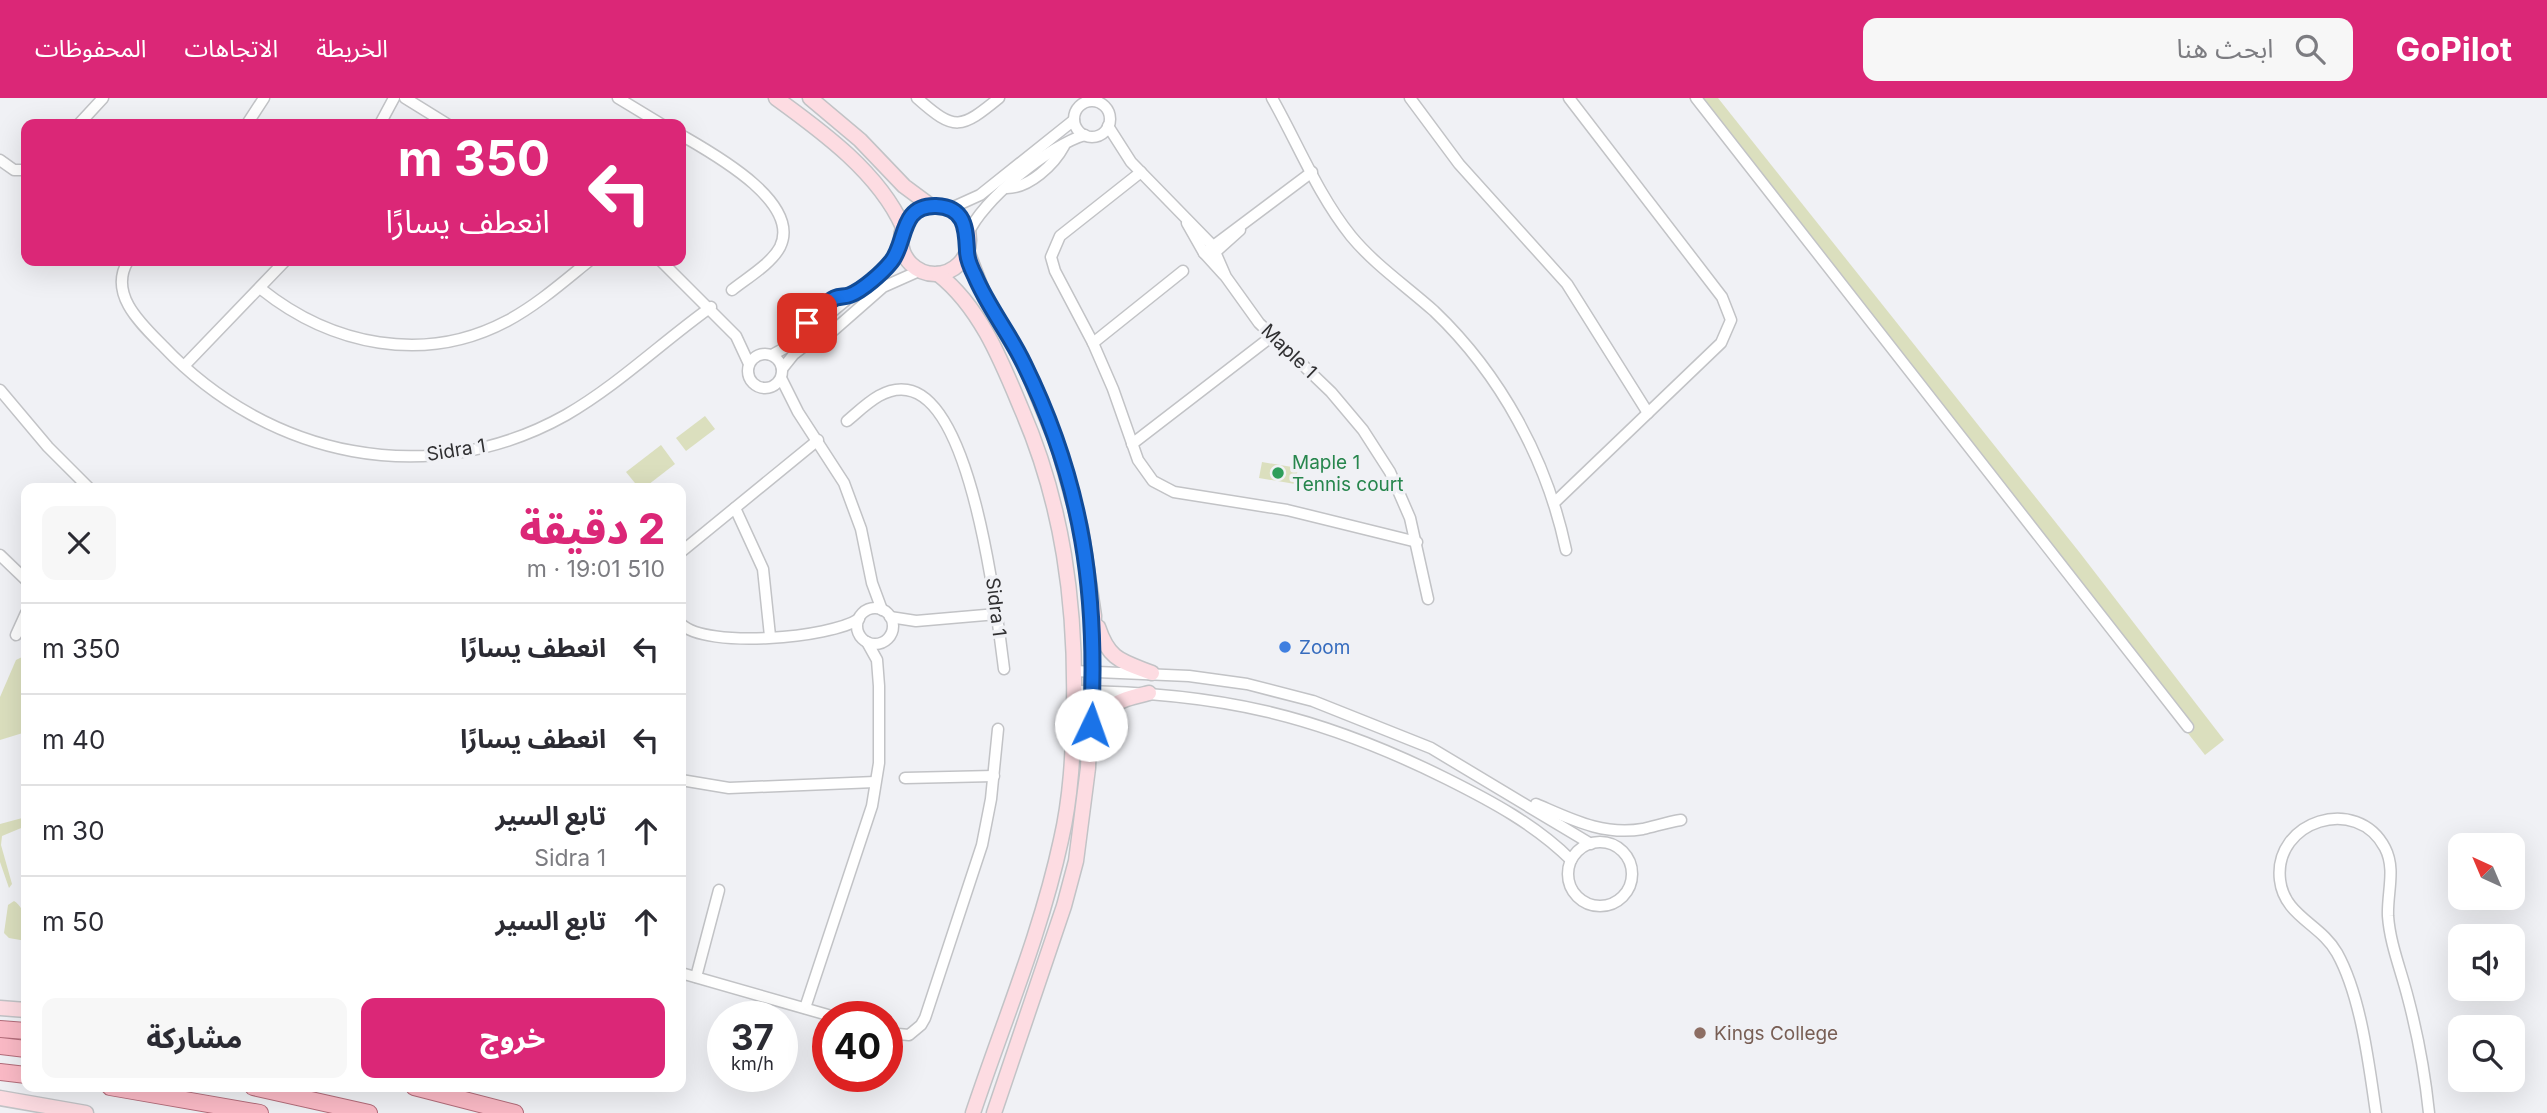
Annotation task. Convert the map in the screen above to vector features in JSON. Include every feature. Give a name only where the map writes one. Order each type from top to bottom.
[{"type":"main road","points":[[0,1030],[21,1031]]},
{"type":"main road","points":[[0,1046],[21,1048]]},
{"type":"main road","points":[[0,1072],[21,1074]]},
{"type":"main road","points":[[139,1092],[260,1113]]},
{"type":"main road","points":[[275,1092],[369,1113]]},
{"type":"main road","points":[[433,1092],[515,1113]]},
{"type":"street","points":[[84,119],[103,98]]},
{"type":"street","points":[[250,119],[264,98]]},
{"type":"street","points":[[383,119],[394,98]]},
{"type":"street","points":[[405,98],[439,119]]},
{"type":"street","points":[[618,98],[653,119]]},
{"type":"street","points":[[776,98],[820,132],[868,176],[888,199],[903,227]]},
{"type":"street","points":[[810,98],[860,140],[904,186],[931,206],[949,209],[958,215],[968,234]]},
{"type":"street","points":[[917,98],[942,120],[955,124],[969,121],[999,98]]},
{"type":"street","points":[[1070,98],[1075,117],[1090,136],[1122,151]]},
{"type":"street","points":[[1272,98],[1329,205],[1351,236],[1377,263],[1434,312],[1490,377],[1524,433],[1554,503],[1566,550]]},
{"type":"street","points":[[1410,98],[1459,164],[1567,284],[1648,413]]},
{"type":"street","points":[[1554,503],[1726,336],[1730,311],[1569,98]]},
{"type":"street","points":[[1696,98],[2188,727]]},
{"type":"street","points":[[949,209],[980,195],[1075,117],[1086,100],[1103,106],[1110,119],[1108,126],[1090,136],[1065,143],[1055,160],[1030,181],[1018,187],[1007,188],[974,220],[968,234],[967,251],[985,298],[1025,365],[1058,446],[1081,529],[1094,616],[1107,651],[1116,659],[1152,673]]},
{"type":"street","points":[[1108,126],[1122,151],[1186,219],[1210,252],[1312,172]]},
{"type":"street","points":[[686,140],[724,162],[773,201],[781,218],[783,236],[775,254],[732,290]]},
{"type":"street","points":[[0,160],[13,170],[21,170]]},
{"type":"street","points":[[1141,173],[1065,231],[1052,249],[1055,271],[1093,343],[1132,444],[1147,475],[1167,489],[1287,510],[1418,542]]},
{"type":"street","points":[[919,271],[908,261],[901,247],[903,227],[914,213],[931,206]]},
{"type":"street","points":[[749,364],[788,347],[805,333],[809,320],[829,302],[849,295],[883,270],[901,247]]},
{"type":"street","points":[[938,274],[959,264],[967,251]]},
{"type":"street","name":"Maple 1","points":[[1210,252],[1271,337],[1331,392],[1363,430],[1390,472],[1418,542],[1427,599]]},
{"type":"street","name":"Sidra 1","points":[[126,266],[122,273],[123,295],[139,321],[205,385],[251,416],[303,439],[376,455],[442,454],[505,441],[564,416],[591,400],[710,307]]},
{"type":"street","points":[[184,366],[281,266]]},
{"type":"street","points":[[261,289],[304,319],[351,338],[401,346],[428,345],[467,337],[505,322],[528,308],[581,266]]},
{"type":"street","points":[[666,266],[736,336],[749,364],[749,378],[753,384],[778,393],[798,412],[818,440],[844,483],[862,529],[872,583],[886,613],[889,635],[878,667],[879,744],[875,782],[858,854],[805,1007]]},
{"type":"street","points":[[767,388],[800,349],[834,330],[883,287],[919,271],[938,274],[959,293],[978,319],[1028,422],[1055,506],[1084,672],[1093,691],[1088,768],[1076,861],[1064,906],[994,1113]]},
{"type":"street","points":[[1093,343],[1183,271]]},
{"type":"street","points":[[736,336],[768,354],[782,373],[798,412]]},
{"type":"street","points":[[1132,444],[1271,337]]},
{"type":"street","points":[[0,390],[48,447],[84,483]]},
{"type":"street","name":"Sidra 1","points":[[847,421],[874,399],[895,390],[918,393],[939,412],[964,468],[980,517],[1004,670]]},
{"type":"street","points":[[686,548],[818,440]]},
{"type":"street","points":[[735,508],[763,569],[770,636]]},
{"type":"street","points":[[0,555],[21,575]]},
{"type":"street","points":[[872,583],[862,615],[864,639],[878,667]]},
{"type":"street","points":[[834,630],[862,615],[886,613],[916,621],[997,614]]},
{"type":"street","points":[[973,1113],[1052,879],[1062,839],[1073,756],[1074,691],[1084,672],[1094,616]]},
{"type":"street","points":[[686,627],[696,634],[712,638],[834,630],[877,643],[916,621]]},
{"type":"street","points":[[16,635],[21,624]]},
{"type":"street","points":[[1084,672],[1152,673],[1234,682],[1313,701],[1431,748],[1515,796],[1567,832],[1591,844],[1612,845],[1626,856],[1632,878],[1621,898],[1600,906],[1583,902],[1571,888],[1568,879],[1571,860],[1576,853],[1591,844]]},
{"type":"street","points":[[1074,691],[1149,693],[1263,708],[1373,744],[1485,800],[1534,829],[1571,860]]},
{"type":"street","points":[[1088,768],[1105,713],[1116,702],[1149,693]]},
{"type":"street","points":[[903,1034],[909,1035],[925,1018],[975,868],[994,776],[998,729]]},
{"type":"street","points":[[905,778],[994,776]]},
{"type":"street","points":[[686,780],[729,788],[875,782]]},
{"type":"street","points":[[1515,796],[1574,822],[1600,828],[1627,831],[1681,820]]},
{"type":"street","points":[[2376,1113],[2361,1032],[2342,964],[2326,938],[2290,906],[2280,881],[2283,854],[2292,838],[2306,826],[2323,819],[2341,818],[2359,823],[2380,840],[2388,856],[2391,939],[2416,1031],[2429,1113]]},
{"type":"street","points":[[696,977],[719,890]]},
{"type":"street","points":[[686,974],[812,1009]]},
{"type":"street","points":[[0,1008],[21,1010]]},
{"type":"street","points":[[0,1100],[32,1113]]},
{"type":"street","points":[[0,1100],[86,1113]]},
{"type":"green space","points":[[1689,98],[1718,98],[2080,553],[2224,740],[2205,755]]},
{"type":"green space","points":[[705,416],[715,429],[686,451],[676,438]]},
{"type":"green space","points":[[661,445],[675,464],[650,483],[635,483],[626,472]]},
{"type":"green space","name":"Maple 1 Tennis court","points":[[1262,462],[1298,468],[1295,484],[1259,478]]},
{"type":"green space","points":[[21,658],[21,734],[0,740],[0,697],[16,660]]},
{"type":"green space","points":[[21,818],[21,828],[2,836],[1,845],[12,884],[9,888],[0,862],[0,824]]},
{"type":"green space","points":[[14,901],[21,909],[21,940],[9,938],[4,933],[8,905]]},
{"type":"place","name":"Maple 1 Tennis court","points":[[1278,473]]},
{"type":"place","name":"Zoom","points":[[1285,647]]},
{"type":"place","name":"Kings College","points":[[1700,1033]]},
{"type":"route","points":[[807,323],[829,302],[849,295],[889,265],[901,247],[903,227],[914,213],[931,206],[943,207],[958,215],[965,224],[968,234],[967,251],[975,276],[1025,365],[1058,446],[1071,487],[1089,572],[1094,616],[1091,725]]}]
